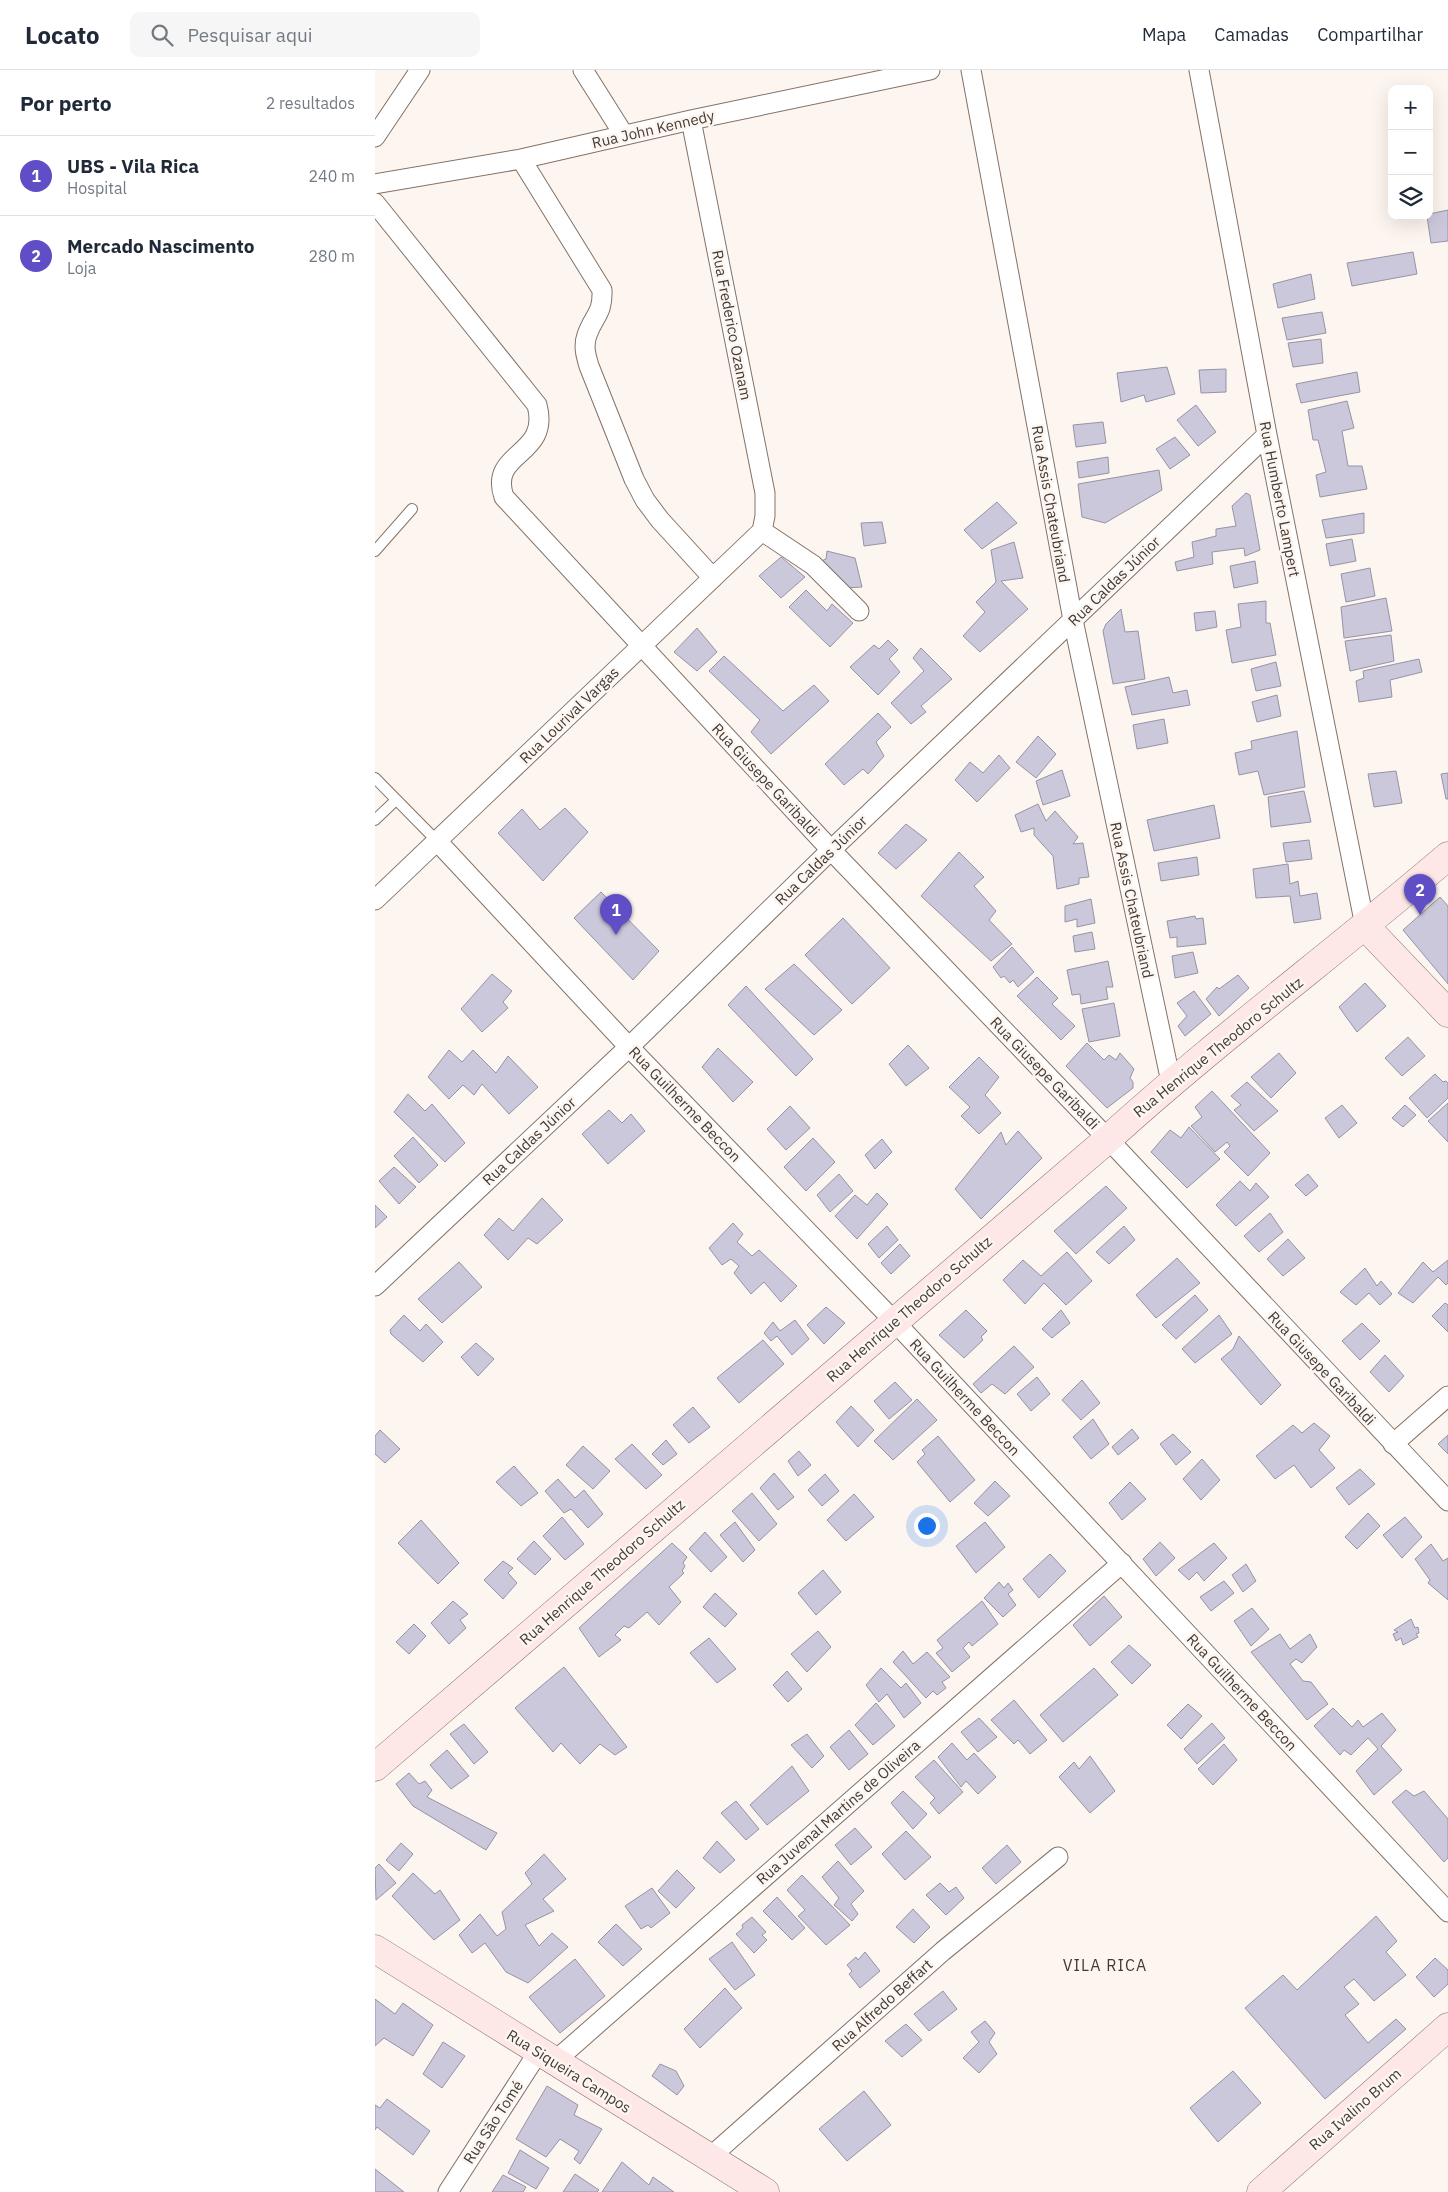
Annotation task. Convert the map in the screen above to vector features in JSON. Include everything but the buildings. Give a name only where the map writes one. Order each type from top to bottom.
[{"type":"street","points":[[375,137],[420,70]]},
{"type":"street","points":[[583,70],[624,135]]},
{"type":"street","name":"Rua John Kennedy","points":[[375,184],[521,159],[691,120],[930,70]]},
{"type":"street","name":"Rua Assis Chateubriand","points":[[971,70],[1073,620],[1171,1082]]},
{"type":"street","name":"Rua Humberto Lampert","points":[[1199,70],[1267,435],[1365,926]]},
{"type":"street","name":"Rua Frederico Ozanam","points":[[691,120],[765,494],[765,516],[762,531]]},
{"type":"street","points":[[521,159],[601,290],[602,301],[598,315],[587,334],[585,349],[589,366],[634,479],[645,500],[660,520],[713,578]]},
{"type":"street","name":"Rua Giusepe Garibaldi","points":[[375,203],[537,405],[541,419],[539,432],[502,471],[499,485],[504,497],[831,850],[1108,1139],[1448,1501]]},
{"type":"street","name":"Rua Caldas Júnior","points":[[375,1286],[629,1047],[831,850],[1267,435]]},
{"type":"street","points":[[762,531],[813,565],[859,611]]},
{"type":"street","name":"Rua Lourival Vargas","points":[[375,900],[762,531]]},
{"type":"street","name":"Rua Guilherme Beccon","points":[[437,841],[629,1047],[894,1321],[1448,1912]]},
{"type":"street","name":"Rua Henrique Theodoro Schultz","points":[[377,1762],[1108,1139],[1171,1082],[1365,926],[1448,856]]},
{"type":"street","points":[[1365,926],[1448,1013]]},
{"type":"street","points":[[1393,1444],[1448,1396]]},
{"type":"street","name":"Rua Juvenal Martins de Oliveira","points":[[547,2056],[1122,1563]]},
{"type":"street","name":"Rua Alfredo Beffart","points":[[709,2158],[943,1951],[1058,1857]]},
{"type":"street","name":"Rua Siqueira Campos","points":[[375,1949],[765,2192]]},
{"type":"street","name":"Rua Ivalino Brum","points":[[1261,2192],[1448,2027]]},
{"type":"street","name":"Rua São Tomé","points":[[448,2192],[547,2056]]},
{"type":"lane","points":[[375,551],[412,509]]},
{"type":"lane","points":[[375,778],[437,841]]},
{"type":"lane","points":[[375,820],[396,800]]},
{"type":"place","name":"Mercado Nascimento","points":[[1420,915]]},
{"type":"place","name":"UBS - Vila Rica","points":[[616,935]]},
{"type":"district","name":"VILA RICA","points":[[1105,1965]]}]
